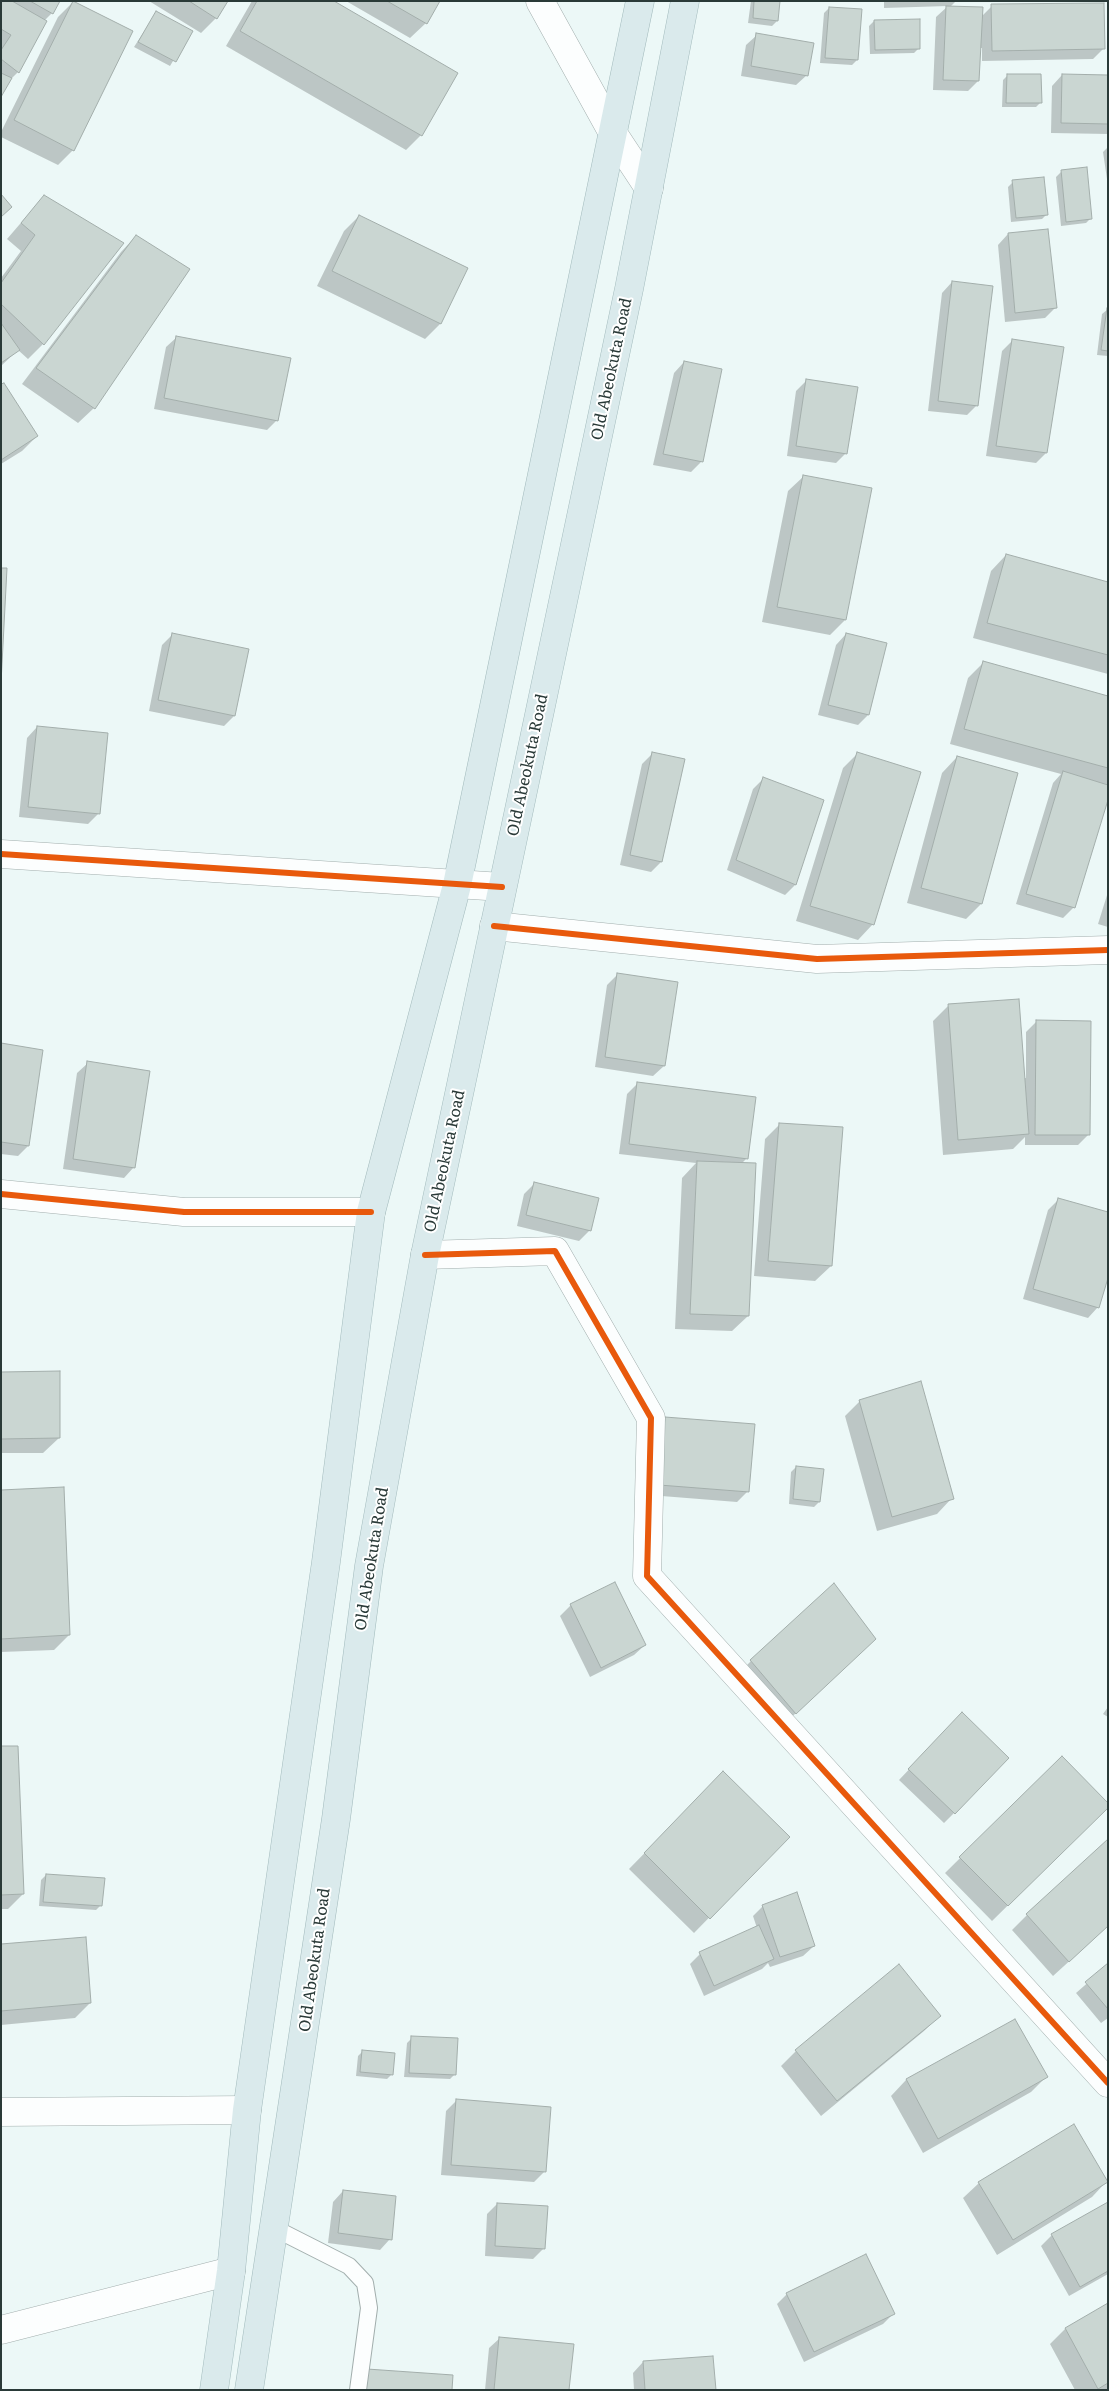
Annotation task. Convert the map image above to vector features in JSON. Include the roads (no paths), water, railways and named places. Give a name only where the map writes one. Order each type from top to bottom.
[{"type":"highway","points":[[214,2390],[231,2271],[247,2110],[326,1562],[371,1212],[457,885],[614,135],[640,1]]},
{"type":"highway","name":"Old Abeokuta Road","points":[[249,2390],[272,2227],[294,2099],[336,1819],[369,1566],[426,1255],[629,289],[685,1]]},
{"type":"street","points":[[545,4],[614,135],[649,188]]},
{"type":"street","points":[[1,854],[502,887]]},
{"type":"street","points":[[494,926],[817,959],[1108,950]]},
{"type":"street","points":[[1,1194],[184,1212],[371,1212]]},
{"type":"street","points":[[426,1255],[555,1251],[650,1418],[647,1576],[1108,2083]]},
{"type":"street","points":[[1,2112],[247,2110]]},
{"type":"street","points":[[1,2330],[231,2271]]},
{"type":"lane","points":[[272,2227],[349,2266],[365,2283],[369,2308],[358,2390]]}]
